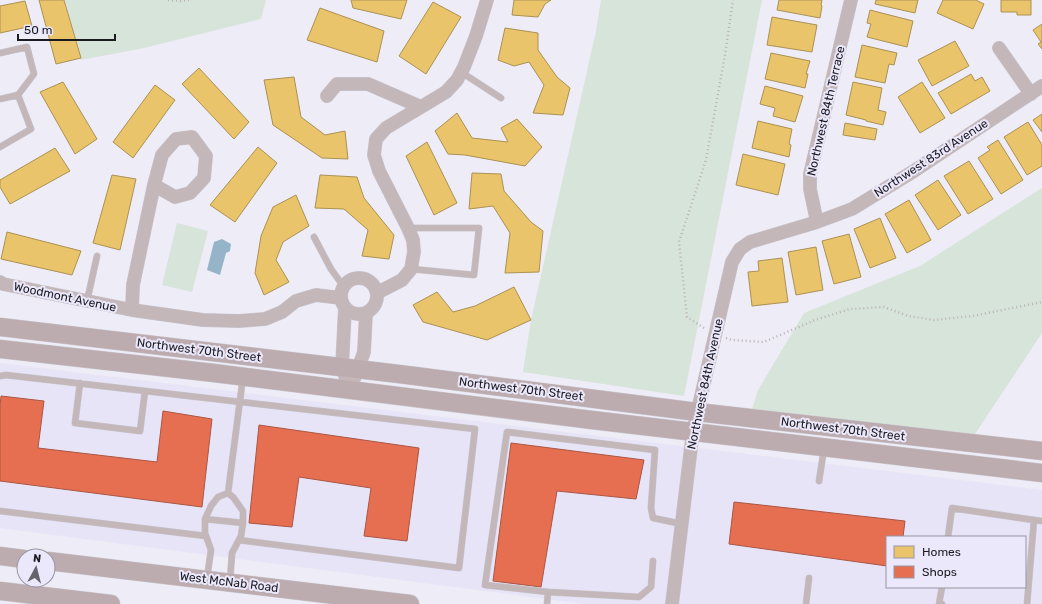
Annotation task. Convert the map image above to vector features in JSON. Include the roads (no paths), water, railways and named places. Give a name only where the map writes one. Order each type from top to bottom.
[{"type":"street","points":[[377,293],[402,280],[411,269],[414,252],[413,240],[408,228],[379,171],[374,155],[376,139],[386,128],[446,92],[457,80],[476,36],[487,0]]},
{"type":"street","name":"Northwest 84th Terrace","points":[[817,222],[810,189],[810,174],[851,0]]},
{"type":"street","points":[[999,48],[1031,94]]},
{"type":"street","points":[[327,96],[337,84],[368,84],[420,107]]},
{"type":"street","name":"Northwest 83rd Avenue","points":[[817,222],[852,209],[914,172],[1042,86]]},
{"type":"street","name":"Woodmont Avenue","points":[[132,310],[133,285],[154,185],[162,155],[176,139],[192,137],[206,156],[204,178],[190,193],[175,197],[154,185]]},
{"type":"street","name":"Northwest 84th Avenue","points":[[672,604],[693,431],[732,262],[740,249],[750,242],[817,222]]},
{"type":"street","points":[[343,297],[350,312],[361,314],[371,310],[375,305],[377,293],[371,282],[365,279],[359,278],[347,282],[343,297],[350,368],[350,390]]},
{"type":"street","name":"Woodmont Avenue","points":[[0,282],[3,284],[132,310],[203,320],[238,321],[265,319],[282,312],[296,301],[316,295],[343,297]]},
{"type":"street","points":[[350,368],[364,352],[366,313]]},
{"type":"street","name":"Northwest 70th Street","points":[[0,326],[698,412],[1042,451]]},
{"type":"street","points":[[48,354],[50,332]]},
{"type":"street","points":[[133,364],[136,342]]},
{"type":"street","name":"Northwest 70th Street","points":[[0,349],[1042,473]]},
{"type":"street","points":[[483,406],[486,385]]},
{"type":"street","points":[[0,556],[16,558]]},
{"type":"street","name":"West McNab Road","points":[[56,563],[229,582],[348,600],[410,604]]},
{"type":"street","points":[[0,591],[111,604]]},
{"type":"lane","points":[[0,53],[27,47],[34,74],[18,95],[0,99]]},
{"type":"lane","points":[[461,72],[501,98]]},
{"type":"lane","points":[[0,147],[31,129],[18,95]]},
{"type":"lane","points":[[408,228],[480,228],[474,275],[411,269]]},
{"type":"lane","points":[[314,236],[343,297]]},
{"type":"lane","points":[[87,301],[97,256]]},
{"type":"lane","points":[[0,376],[6,375],[80,383],[475,429],[459,568],[239,540]]},
{"type":"lane","points":[[228,493],[243,377]]},
{"type":"lane","points":[[80,383],[75,423],[140,431],[145,391]]},
{"type":"lane","points":[[653,561],[651,586],[639,597],[548,592],[485,585],[507,432],[655,450],[651,508],[653,518],[682,524]]},
{"type":"lane","points":[[819,481],[824,447]]},
{"type":"lane","points":[[207,580],[211,550],[204,526],[205,519],[211,506],[218,497],[228,493]]},
{"type":"lane","points":[[228,493],[243,510],[241,536],[232,553],[229,582]]},
{"type":"lane","points":[[948,536],[952,508],[1042,521]]},
{"type":"lane","points":[[0,511],[206,536]]},
{"type":"lane","points":[[205,519],[243,523]]},
{"type":"lane","points":[[1027,604],[1034,520]]},
{"type":"lane","points":[[806,604],[810,578]]},
{"type":"lane","points":[[942,588],[939,604],[942,604]]},
{"type":"lane","points":[[547,604],[548,592]]},
{"type":"water","points":[[222,239],[231,244],[230,251],[226,253],[220,275],[207,270],[214,242]]}]
